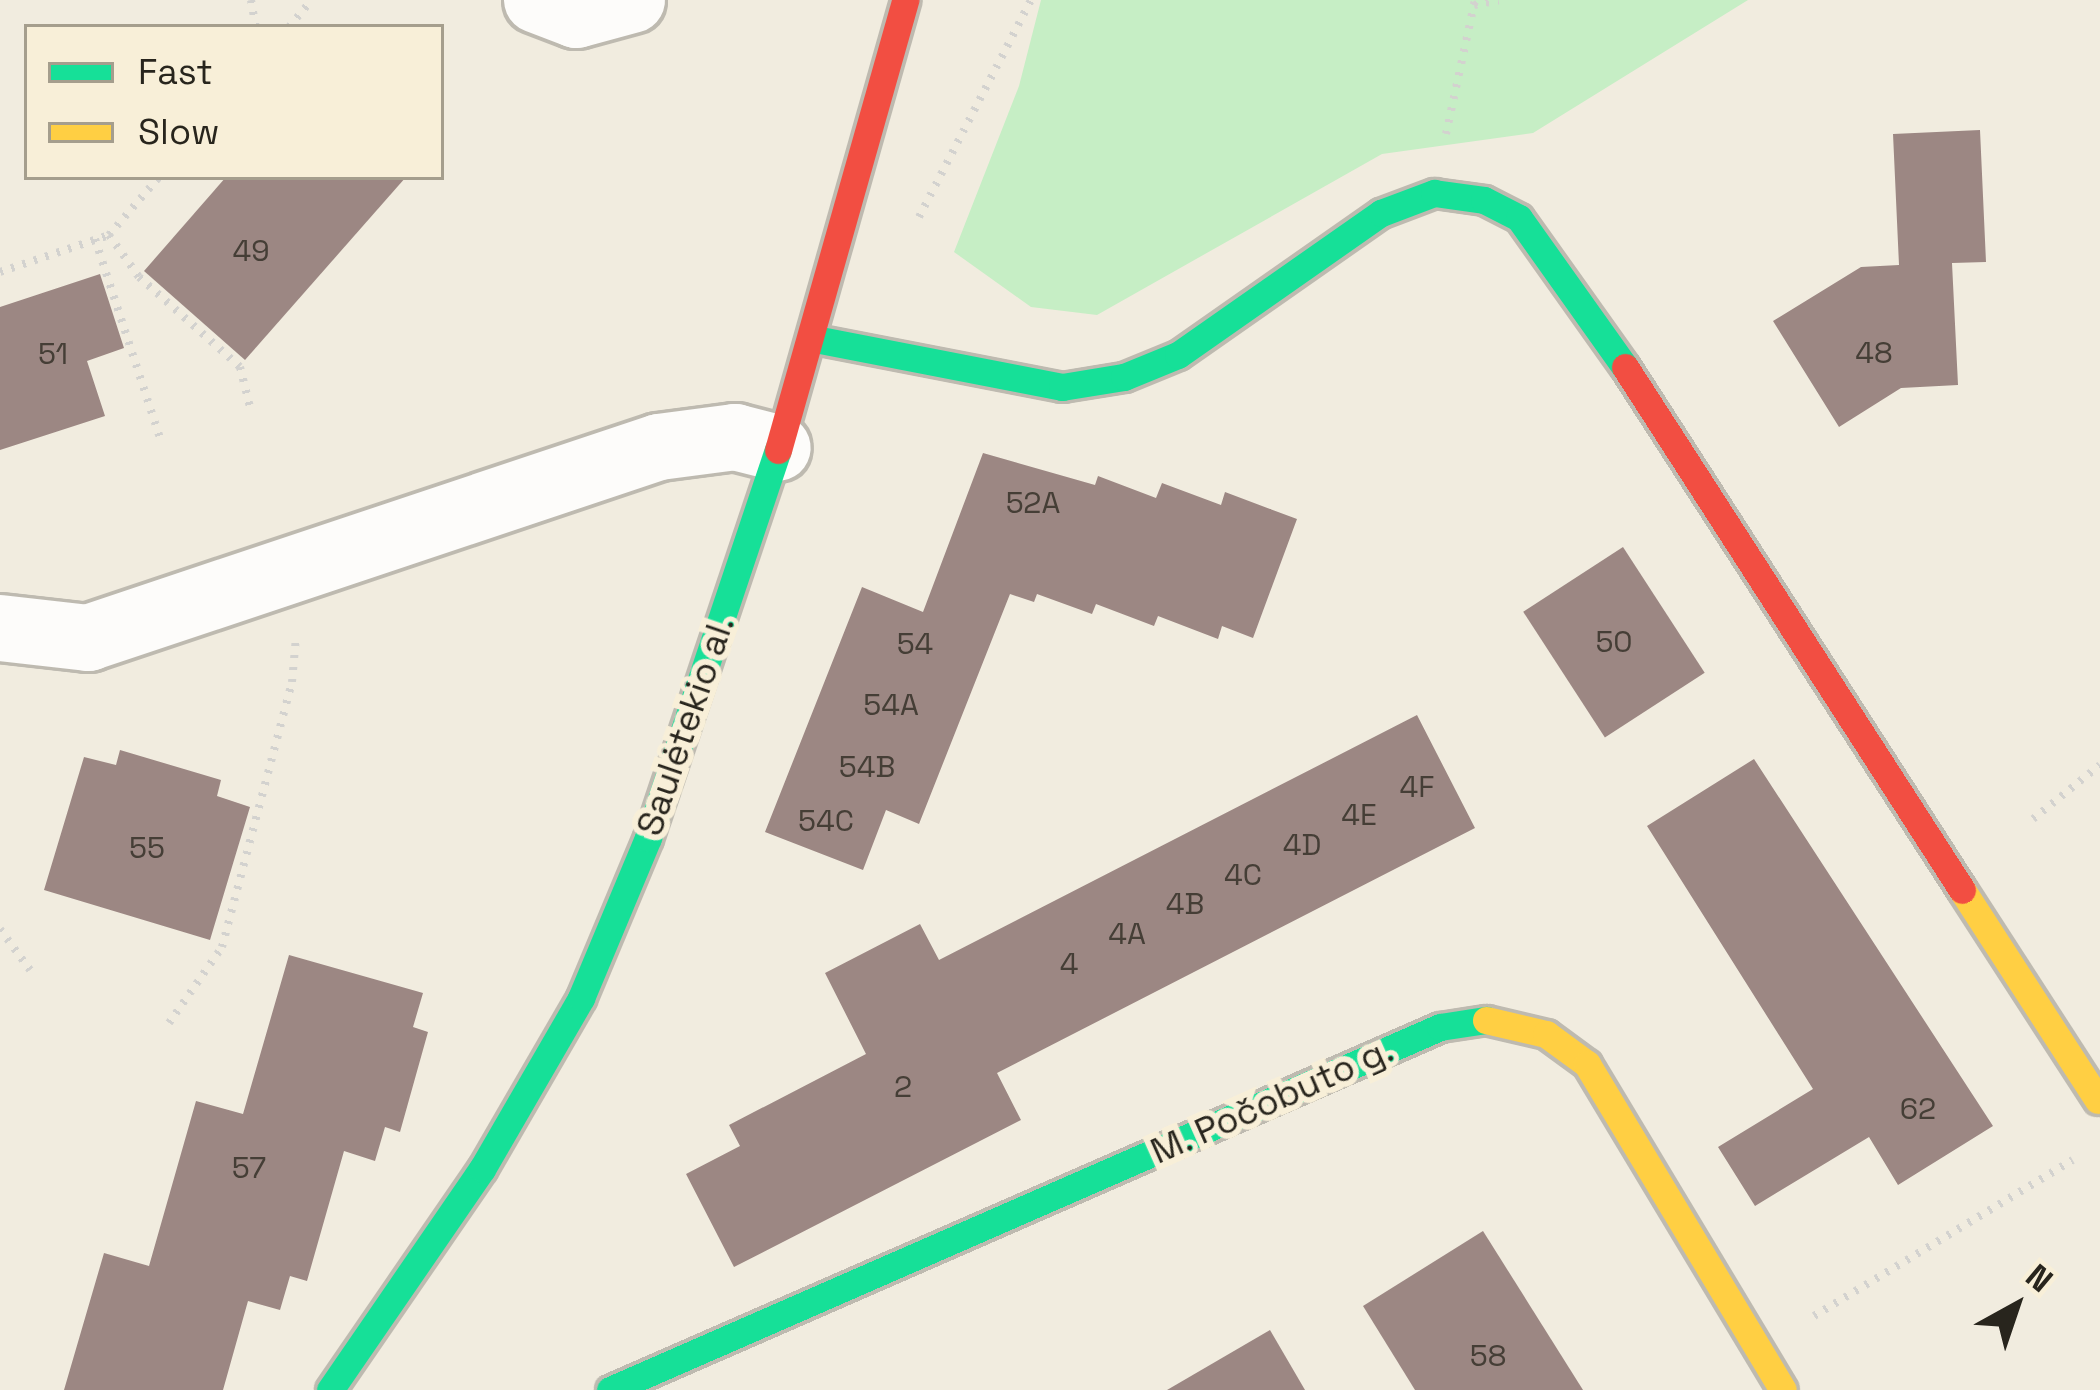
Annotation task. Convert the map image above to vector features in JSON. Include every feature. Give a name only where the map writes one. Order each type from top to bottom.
[{"type":"street","points":[[537,0],[576,15],[632,0]]},
{"type":"street","name":"Saulėtekio al.","points":[[330,1390],[482,1169],[581,998],[648,838],[815,339],[904,0]]},
{"type":"street","points":[[815,339],[1062,387],[1124,377],[1178,356],[1381,213],[1434,193],[1484,200],[1519,218],[1556,260],[2098,1100]]},
{"type":"street","points":[[0,628],[88,638],[659,447],[735,437],[778,448]]},
{"type":"street","name":"M. Počobuto g.","points":[[610,1390],[1440,1028],[1492,1019],[1546,1034],[1586,1064],[1783,1390]]},
{"type":"path","points":[[292,24],[312,0]]},
{"type":"path","points":[[903,230],[919,217],[1031,0]]},
{"type":"path","points":[[1434,193],[1474,3],[1499,0]]},
{"type":"path","points":[[0,272],[109,235],[156,180]]},
{"type":"path","points":[[109,235],[139,277],[241,367],[250,406]]},
{"type":"path","points":[[95,239],[160,439]]},
{"type":"path","points":[[169,1023],[222,947],[292,682],[304,567]]},
{"type":"path","points":[[2032,819],[2100,765]]},
{"type":"path","points":[[0,929],[30,970]]},
{"type":"path","points":[[1759,1350],[2080,1156]]},
{"type":"green space","points":[[1041,0],[1748,0],[1533,133],[1382,154],[1097,315],[1031,307],[954,252],[1019,86]]},
{"type":"building","points":[[1980,130],[1986,262],[1952,263],[1958,385],[1901,388],[1839,427],[1773,321],[1861,267],[1899,265],[1893,134]]},
{"type":"building","points":[[223,180],[403,180],[245,360],[144,271]]},
{"type":"building","points":[[100,274],[124,348],[87,361],[105,416],[0,450],[0,307]]},
{"type":"building","points":[[983,453],[1095,485],[1098,476],[1156,498],[1162,483],[1221,505],[1225,492],[1297,519],[1253,638],[1222,626],[1218,639],[1158,616],[1154,626],[1096,604],[1092,614],[1037,594],[1034,602],[1010,594],[919,824],[886,810],[863,870],[765,832],[862,587],[923,612]]},
{"type":"building","points":[[1623,547],[1705,673],[1605,738],[1523,612]]},
{"type":"building","points":[[1417,715],[1475,828],[997,1073],[1021,1120],[734,1267],[686,1174],[740,1146],[729,1125],[866,1054],[825,973],[920,924],[939,960]]},
{"type":"building","points":[[120,750],[221,780],[217,796],[250,807],[210,940],[44,890],[84,757],[116,765]]},
{"type":"building","points":[[1754,759],[1993,1126],[1898,1185],[1869,1137],[1755,1206],[1718,1147],[1813,1089],[1647,826]]},
{"type":"building","points":[[289,955],[423,993],[413,1027],[428,1032],[400,1132],[385,1127],[375,1161],[344,1151],[307,1281],[290,1276],[280,1310],[248,1301],[223,1390],[64,1390],[104,1253],[149,1266],[196,1101],[243,1114]]},
{"type":"building","points":[[1483,1231],[1583,1390],[1415,1390],[1363,1306]]},
{"type":"building","points":[[1270,1330],[1305,1390],[1167,1390]]},
{"type":"traffic: fast","points":[[815,339],[1062,387],[1124,377],[1178,355],[1381,213],[1434,193],[1484,200],[1519,218],[1625,367]]},
{"type":"traffic: fast","points":[[330,1390],[482,1169],[581,998],[648,838],[778,450]]},
{"type":"traffic: fast","points":[[610,1390],[1440,1027],[1486,1020]]},
{"type":"traffic: slow","points":[[1962,890],[2098,1100]]},
{"type":"traffic: slow","points":[[1486,1020],[1546,1034],[1587,1064],[1783,1390]]},
{"type":"traffic: jam","points":[[778,450],[905,0]]},
{"type":"traffic: jam","points":[[1625,367],[1962,890]]}]
